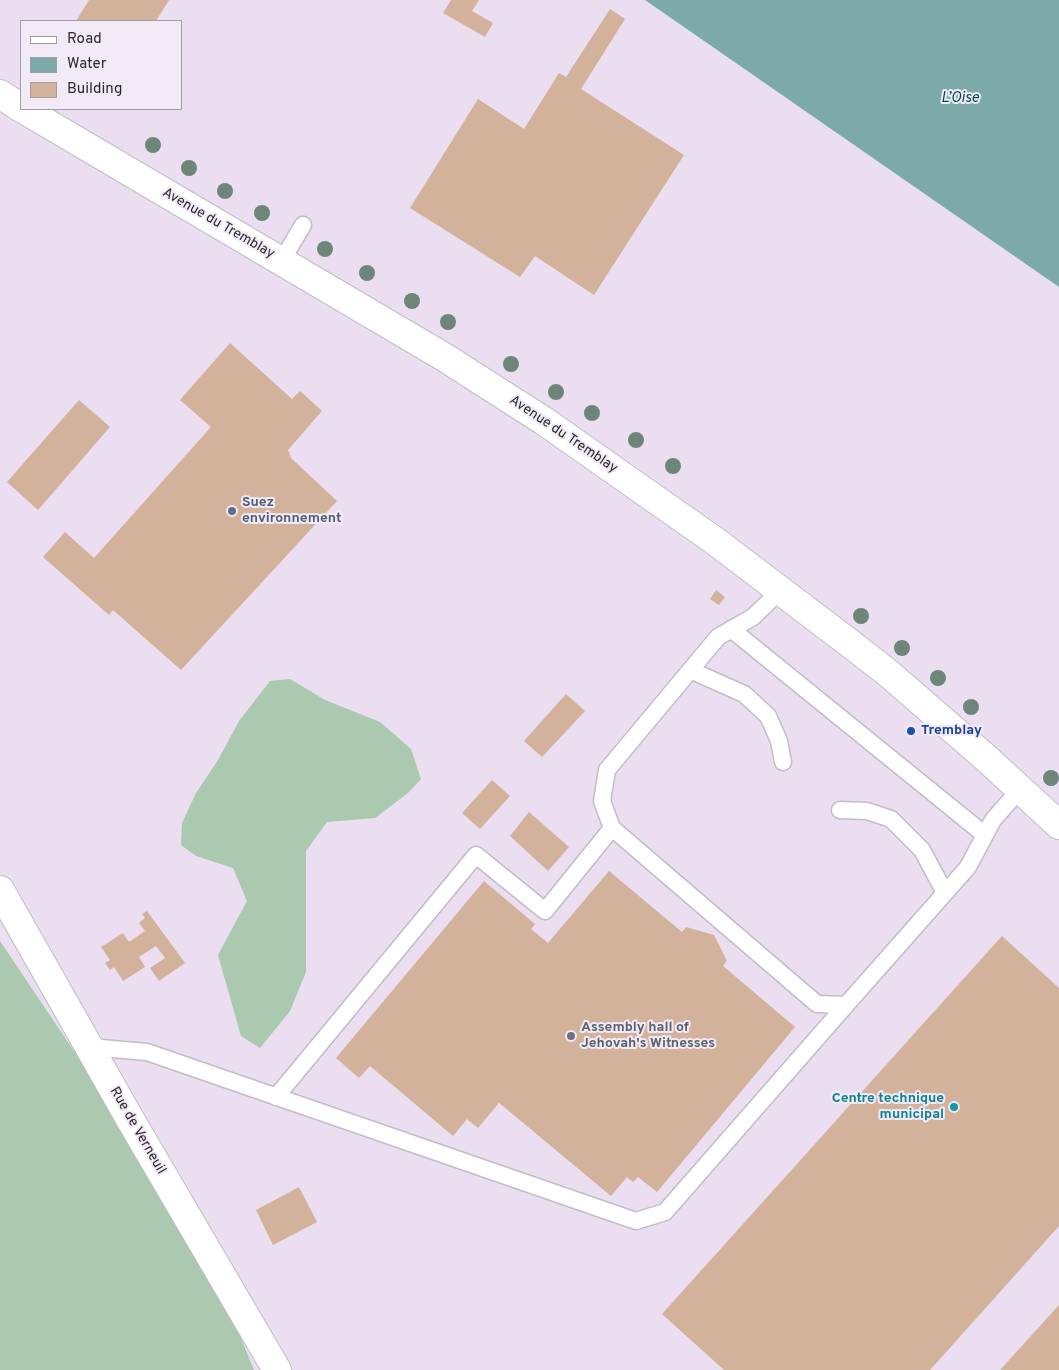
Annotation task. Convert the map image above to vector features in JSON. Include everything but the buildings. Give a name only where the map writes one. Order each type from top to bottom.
[{"type":"main road","name":"Avenue du Tremblay","points":[[0,94],[20,107]]},
{"type":"main road","name":"Avenue du Tremblay","points":[[25,110],[444,357],[522,407],[682,518],[780,590],[888,674],[1059,825]]},
{"type":"main road","name":"Rue de Verneuil","points":[[0,890],[277,1370]]},
{"type":"lane","points":[[281,262],[304,225]]},
{"type":"lane","points":[[780,590],[753,617],[718,637],[690,670],[607,770],[602,801],[612,828],[817,1004],[846,1005]]},
{"type":"lane","points":[[731,629],[985,834]]},
{"type":"lane","points":[[690,670],[744,694],[768,716],[779,741],[783,762]]},
{"type":"lane","points":[[89,1047],[147,1052],[636,1221],[665,1212],[968,867],[993,820],[1020,789]]},
{"type":"lane","points":[[840,810],[867,811],[891,819],[922,850],[945,893]]},
{"type":"lane","points":[[276,1097],[476,855],[545,911],[612,828]]},
{"type":"shaded area","points":[[0,0],[645,0],[1059,287],[1059,1370],[254,1370],[208,1257],[150,1164],[0,941]]},
{"type":"shaded area","points":[[290,679],[325,700],[380,722],[411,749],[421,779],[408,793],[375,818],[327,822],[306,851],[306,972],[290,1011],[260,1048],[241,1036],[218,955],[247,901],[233,868],[196,856],[181,845],[182,823],[196,793],[218,760],[239,721],[270,681]]},
{"type":"shaded area","points":[[0,941],[150,1164],[208,1257],[254,1370],[0,1370]]},
{"type":"water","name":"L’Oise","points":[[645,0],[1059,0],[1059,287]]},
{"type":"place","name":"Suez environnement","points":[[232,511]]},
{"type":"place","name":"Tremblay","points":[[911,731]]},
{"type":"place","name":"Assembly hall of Jehovah's Witnesses","points":[[571,1036]]},
{"type":"place","name":"Centre technique municipal","points":[[954,1107]]}]
